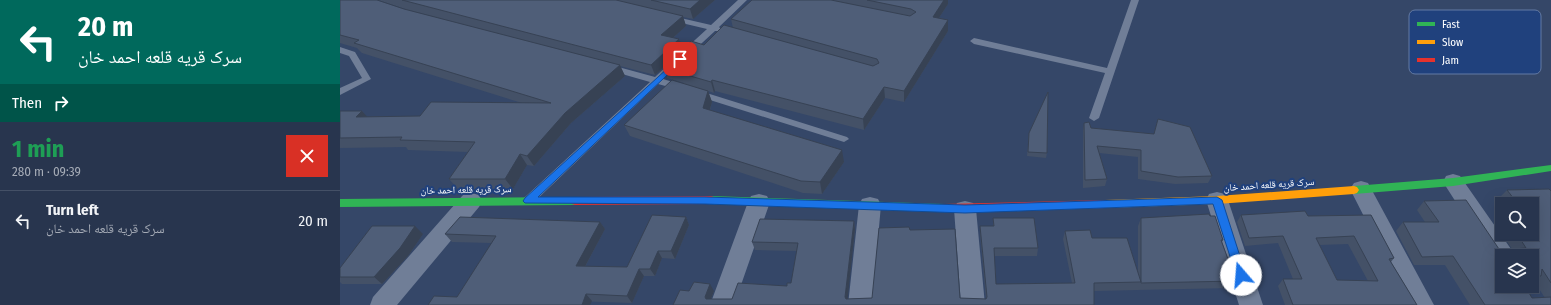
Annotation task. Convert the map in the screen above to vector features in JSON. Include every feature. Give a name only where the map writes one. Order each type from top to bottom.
[{"type":"street","name":"سرک قریه قلعه احمد خان","points":[[340,203],[471,201],[759,202],[965,209],[1217,200],[1453,182],[1551,168]]},
{"type":"street","points":[[1453,182],[1497,249]]},
{"type":"street","points":[[1361,189],[1422,305]]},
{"type":"street","points":[[1217,200],[1251,305]]},
{"type":"street","points":[[382,305],[471,201]]},
{"type":"street","points":[[722,305],[759,202]]},
{"type":"street","points":[[860,305],[870,205]]},
{"type":"street","points":[[965,209],[973,305]]},
{"type":"lane","points":[[528,201],[743,0]]},
{"type":"lane","points":[[1094,118],[1135,0]]},
{"type":"lane","points":[[662,16],[728,32]]},
{"type":"lane","points":[[974,41],[1110,72]]},
{"type":"lane","points":[[340,50],[352,54],[367,79],[340,92]]},
{"type":"lane","points":[[604,66],[657,80],[844,140]]},
{"type":"building","points":[[340,0],[377,0],[404,9],[620,65],[565,113],[527,156],[520,154],[505,179],[449,179],[475,142],[400,140],[402,137],[340,138],[340,111],[362,111],[356,117],[420,116],[431,102],[551,103],[354,43],[359,40],[340,35]]},
{"type":"building","points":[[402,0],[616,0],[683,16],[661,35],[679,39],[651,65]]},
{"type":"building","points":[[651,0],[700,0],[690,9]]},
{"type":"building","points":[[752,0],[831,0],[910,16],[916,12],[911,9],[867,0],[944,0],[933,17],[948,20],[904,91],[884,87],[863,119],[712,80],[711,82],[663,67],[691,41],[704,45],[724,25],[873,66],[879,63],[877,59],[731,19]]},
{"type":"building","points":[[672,80],[708,91],[703,108],[842,150],[820,182],[801,181],[624,125]]},
{"type":"building","points":[[1048,92],[1047,153],[1028,152],[1029,133]]},
{"type":"building","points":[[1158,119],[1190,127],[1212,176],[1178,177],[1141,171],[1141,150],[1097,146],[1107,179],[1085,180],[1084,123],[1089,122],[1091,128],[1154,134]]},
{"type":"building","points":[[1549,189],[1551,191],[1551,283],[1542,269],[1541,276],[1539,276],[1539,249],[1513,249],[1526,248],[1522,241],[1539,241],[1539,197],[1512,197],[1507,190]]},
{"type":"building","points":[[1466,200],[1499,249],[1495,249],[1495,293],[1529,293],[1532,298],[1551,297],[1551,305],[1485,305],[1453,256],[1422,257],[1403,222],[1439,222],[1424,201]]},
{"type":"building","points":[[1305,211],[1308,216],[1371,215],[1394,258],[1389,259],[1417,305],[1293,305],[1283,279],[1302,279],[1283,236],[1249,238],[1241,215]],"holes":[[[1354,236],[1378,281],[1337,280],[1316,238]]]},
{"type":"building","points":[[1209,214],[1210,216],[1215,216],[1223,240],[1221,240],[1236,281],[1141,283],[1141,218]]},
{"type":"building","points":[[652,215],[686,217],[671,251],[658,251],[650,269],[639,269],[627,296],[586,294],[582,305],[428,305],[434,296],[457,297],[496,236],[445,234],[460,217],[600,222],[576,266],[627,267]]},
{"type":"building","points":[[993,218],[1034,218],[1038,248],[994,248],[996,284],[1075,283],[1065,231],[1090,230],[1092,238],[1127,238],[1141,282],[1094,283],[1094,305],[673,305],[680,290],[689,291],[694,282],[710,284],[705,297],[706,299],[732,299],[738,283],[787,286],[787,283],[791,283],[798,243],[752,242],[760,219],[854,221],[846,299],[872,298],[879,228],[909,227],[910,230],[955,229],[960,298],[986,299],[980,226],[994,226]]},
{"type":"building","points":[[372,226],[415,226],[400,248],[374,277],[340,277],[340,268]]},
{"type":"traffic: fast","points":[[1354,190],[1453,182],[1551,168]]},
{"type":"traffic: fast","points":[[711,200],[944,208]]},
{"type":"traffic: fast","points":[[340,203],[575,201]]},
{"type":"traffic: slow","points":[[1105,204],[1217,200],[1354,190]]},
{"type":"traffic: jam","points":[[575,201],[711,200]]},
{"type":"traffic: jam","points":[[944,208],[1105,204]]},
{"type":"route","points":[[680,59],[528,201],[705,200],[965,209],[1217,200],[1241,275]]}]
